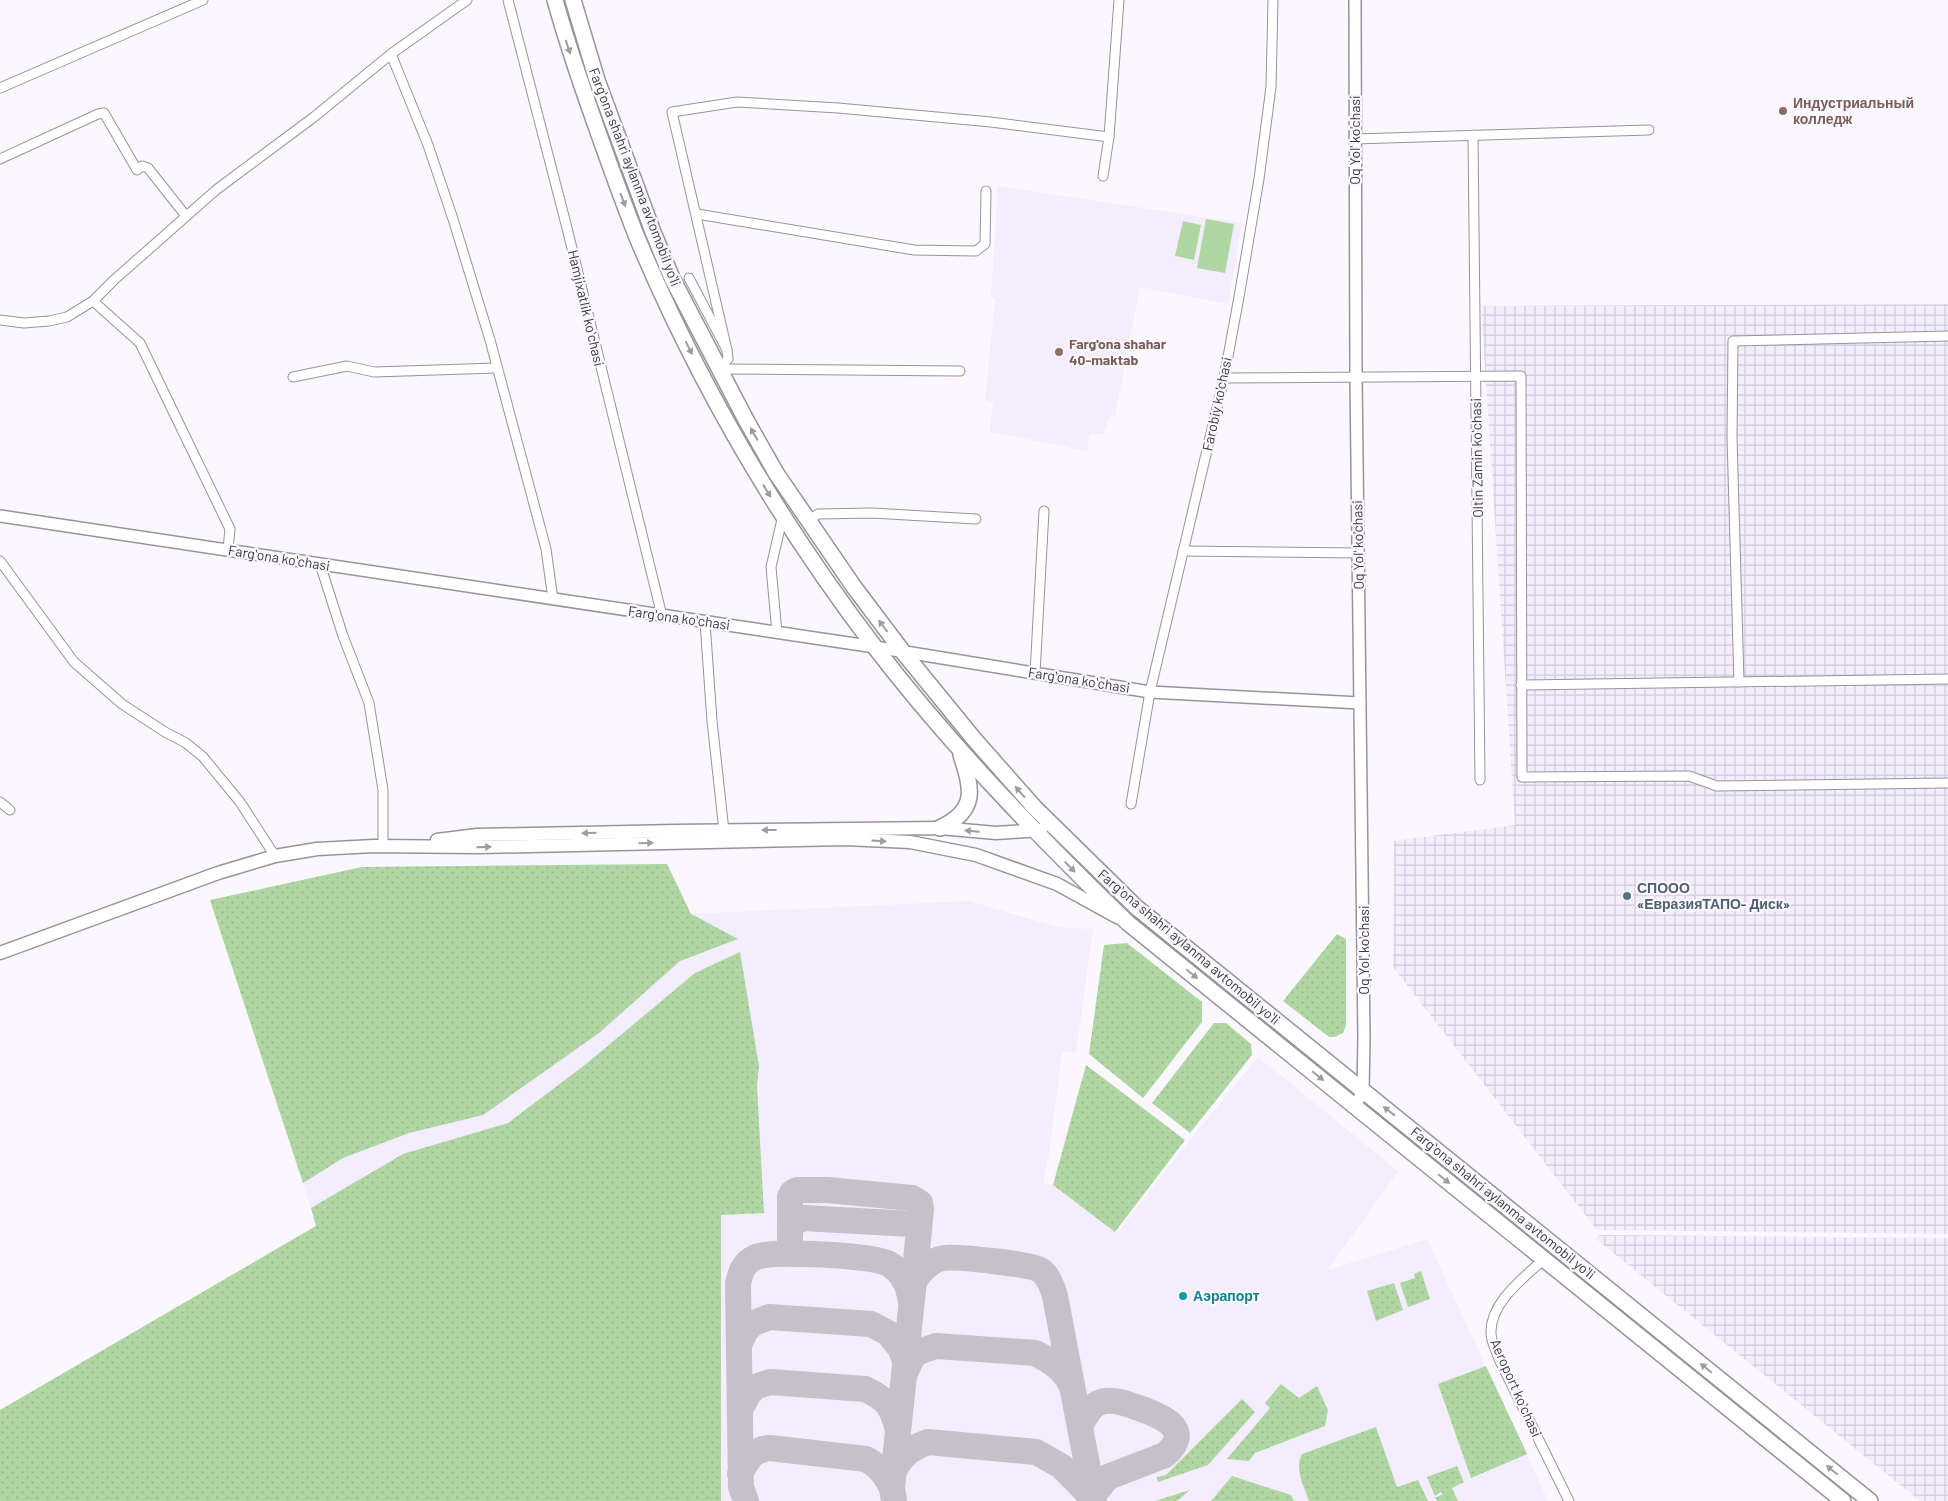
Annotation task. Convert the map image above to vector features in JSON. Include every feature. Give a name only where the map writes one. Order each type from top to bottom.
[{"type":"highway","name":"Fargʻona shahri aylanma avtomobil yoʻli","points":[[555,0],[584,94],[621,197],[641,245],[704,377],[757,474],[783,515],[875,647],[959,749],[1036,832],[1128,923],[1843,1501]]},
{"type":"highway","name":"Fargʻona shahri aylanma avtomobil yoʻli","points":[[573,0],[598,80],[653,232],[672,278],[719,369],[776,473],[808,521],[854,587],[903,652],[974,739],[1035,808],[1136,906],[1870,1501]]},
{"type":"highway","points":[[940,828],[954,822],[968,806],[971,796],[968,775],[959,749]]},
{"type":"main road","points":[[382,846],[477,835],[940,828],[996,833],[1036,832],[1055,826]]},
{"type":"main road","points":[[0,954],[218,873],[275,856],[317,849],[382,846],[480,847],[846,840],[910,842],[976,855],[1058,884],[1128,923]]},
{"type":"street","points":[[0,88],[203,0]]},
{"type":"street","points":[[0,320],[24,323],[49,321],[67,317],[93,301],[114,280],[216,190],[314,117],[391,54],[467,0]]},
{"type":"street","name":"Hamjixatlik koʻchasi","points":[[508,0],[567,228],[595,349],[662,616]]},
{"type":"street","points":[[1104,176],[1109,137],[1119,0]]},
{"type":"street","name":"Farobiy ko'chasi","points":[[1131,804],[1150,692],[1224,378],[1257,189],[1269,106],[1273,0]]},
{"type":"street","name":"Oq Yol' ko'chasi","points":[[1355,0],[1356,378],[1364,932],[1363,1091]]},
{"type":"street","points":[[391,54],[428,145],[444,191],[490,340],[546,549],[553,600]]},
{"type":"street","points":[[719,369],[728,359],[727,350],[672,112],[737,102],[838,108],[991,122],[1109,137]]},
{"type":"street","points":[[0,159],[98,114],[104,113],[137,170],[142,166],[148,168],[186,216]]},
{"type":"street","points":[[1354,139],[1649,130]]},
{"type":"street","name":"Oltin Zamin koʻchasi","points":[[1473,135],[1480,780]]},
{"type":"street","points":[[697,214],[914,250],[976,251],[985,244],[986,191]]},
{"type":"street","points":[[689,278],[727,350]]},
{"type":"street","points":[[93,301],[140,344],[230,529],[228,550]]},
{"type":"street","points":[[1739,682],[1732,438],[1733,340],[1948,336]]},
{"type":"street","points":[[294,377],[348,366],[374,372],[496,368]]},
{"type":"street","points":[[719,369],[960,371]]},
{"type":"street","points":[[1224,378],[1521,376],[1522,777],[1689,776],[1717,786],[1948,784]]},
{"type":"street","points":[[1035,673],[1044,511]]},
{"type":"street","points":[[808,521],[818,514],[872,513],[976,519]]},
{"type":"street","points":[[777,633],[771,567],[783,515]]},
{"type":"street","name":"Fargʻona koʻchasi","points":[[0,516],[875,647],[1150,692],[1360,703]]},
{"type":"street","points":[[1183,551],[1358,553]]},
{"type":"street","points":[[0,561],[74,662],[122,704],[165,732],[186,743],[203,758],[240,802],[275,856]]},
{"type":"street","points":[[320,564],[343,636],[368,703],[383,790],[382,846]]},
{"type":"street","points":[[705,622],[712,721],[724,831]]},
{"type":"street","points":[[1521,685],[1948,679]]},
{"type":"street","points":[[0,802],[10,810]]},
{"type":"street","points":[[1355,1106],[1363,1091]]},
{"type":"street","name":"Aeroport koʻchasi","points":[[1544,1259],[1500,1303],[1493,1319],[1491,1332],[1493,1344],[1499,1358],[1569,1501]]},
{"type":"shaded area","name":"Farg'ona shahar 40-maktab","points":[[998,186],[1242,223],[1228,304],[1140,287],[1115,416],[1109,416],[1104,433],[1089,435],[1087,451],[990,432],[993,402],[985,400],[995,299],[991,297]]},
{"type":"shaded area","points":[[1948,304],[1948,1234],[1597,1230],[1393,967],[1394,841],[1515,825],[1481,306]]},
{"type":"shaded area","points":[[667,864],[691,914],[969,901],[1057,927],[1093,929],[1076,1053],[1062,1052],[1049,1155],[1043,1183],[1053,1185],[1117,1233],[1258,1057],[1398,1171],[1328,1270],[1427,1239],[1548,1501],[0,1501],[0,1410],[317,1226],[210,900],[362,867]]},
{"type":"shaded area","points":[[1599,1235],[1948,1238],[1948,1501],[1920,1501],[1596,1239]]},
{"type":"green space","points":[[1206,219],[1234,224],[1225,273],[1197,268]]},
{"type":"green space","points":[[1183,221],[1201,225],[1194,260],[1175,256]]},
{"type":"green space","points":[[667,864],[691,914],[738,939],[680,961],[599,1033],[483,1115],[409,1133],[343,1158],[303,1183],[210,900],[362,867]]},
{"type":"green space","points":[[1337,934],[1346,939],[1346,1026],[1343,1033],[1335,1037],[1329,1037],[1283,1001]]},
{"type":"green space","points":[[1127,943],[1202,1002],[1202,1022],[1143,1098],[1089,1054],[1104,945]]},
{"type":"green space","points":[[740,952],[759,1066],[757,1086],[764,1213],[721,1215],[721,1501],[0,1501],[0,1410],[316,1226],[311,1208],[403,1154],[508,1123],[586,1064],[695,973]]},
{"type":"green space","points":[[1214,1023],[1226,1023],[1251,1044],[1252,1055],[1190,1133],[1152,1103]]},
{"type":"green space","points":[[1086,1065],[1185,1140],[1115,1232],[1053,1185]]},
{"type":"green space","points":[[1421,1271],[1430,1299],[1408,1307],[1400,1283],[1415,1278],[1414,1274]]},
{"type":"green space","points":[[1394,1283],[1403,1310],[1376,1321],[1367,1291]]},
{"type":"green space","points":[[1486,1366],[1527,1454],[1471,1478],[1438,1384]]},
{"type":"green space","points":[[1281,1384],[1299,1398],[1317,1386],[1328,1410],[1325,1426],[1255,1453],[1249,1461],[1227,1459],[1270,1408],[1265,1403]]},
{"type":"green space","points":[[1242,1399],[1255,1412],[1208,1465],[1158,1482],[1157,1477],[1166,1475]]},
{"type":"green space","points":[[1376,1427],[1397,1487],[1418,1480],[1428,1501],[1309,1501],[1299,1472],[1302,1454]]},
{"type":"green space","points":[[1457,1466],[1464,1482],[1452,1488],[1458,1501],[1437,1501],[1435,1498],[1443,1494],[1441,1492],[1435,1496],[1427,1477]]},
{"type":"green space","points":[[1232,1476],[1291,1495],[1294,1501],[1211,1501]]},
{"type":"green space","points":[[1190,1490],[1177,1501],[1155,1501]]},
{"type":"taxiway","points":[[795,1254],[790,1244],[790,1197],[797,1190],[827,1190],[912,1198],[920,1203],[921,1209],[914,1281]]},
{"type":"taxiway","points":[[790,1225],[803,1218],[912,1224],[919,1230]]},
{"type":"taxiway","points":[[746,1501],[741,1487],[738,1284],[741,1272],[746,1265],[756,1257],[781,1254],[823,1254],[880,1261],[894,1267],[902,1276],[907,1285],[911,1302]]},
{"type":"taxiway","points":[[894,1501],[892,1488],[914,1281],[930,1263],[944,1258],[963,1258],[1022,1265],[1040,1270],[1047,1278],[1055,1296],[1094,1501]]},
{"type":"taxiway","points":[[740,1343],[745,1332],[752,1324],[769,1317],[871,1324],[888,1333],[900,1348],[905,1360]]},
{"type":"taxiway","points":[[905,1373],[912,1358],[918,1352],[936,1346],[1035,1353],[1057,1367],[1066,1376],[1072,1387]]},
{"type":"taxiway","points":[[740,1410],[749,1393],[755,1387],[770,1382],[865,1389],[884,1400],[891,1410],[898,1430]]},
{"type":"taxiway","points":[[1080,1427],[1087,1414],[1095,1405],[1103,1401],[1114,1401],[1157,1415],[1172,1425],[1176,1431],[1177,1438],[1165,1455],[1108,1477],[1093,1495]]},
{"type":"taxiway","points":[[894,1470],[908,1453],[928,1442],[1036,1452],[1061,1466],[1085,1490],[1092,1501]]},
{"type":"taxiway","points":[[740,1474],[751,1456],[759,1451],[770,1448],[866,1459],[881,1471],[892,1488]]},
{"type":"place","name":"Индустриальный колледж","points":[[1783,111]]},
{"type":"place","name":"Farg'ona shahar 40-maktab","points":[[1059,352]]},
{"type":"place","name":"СПООО «ЕвразияТАПО- Диск»","points":[[1627,896]]},
{"type":"place","name":"Аэрапорт","points":[[1183,1296]]}]
